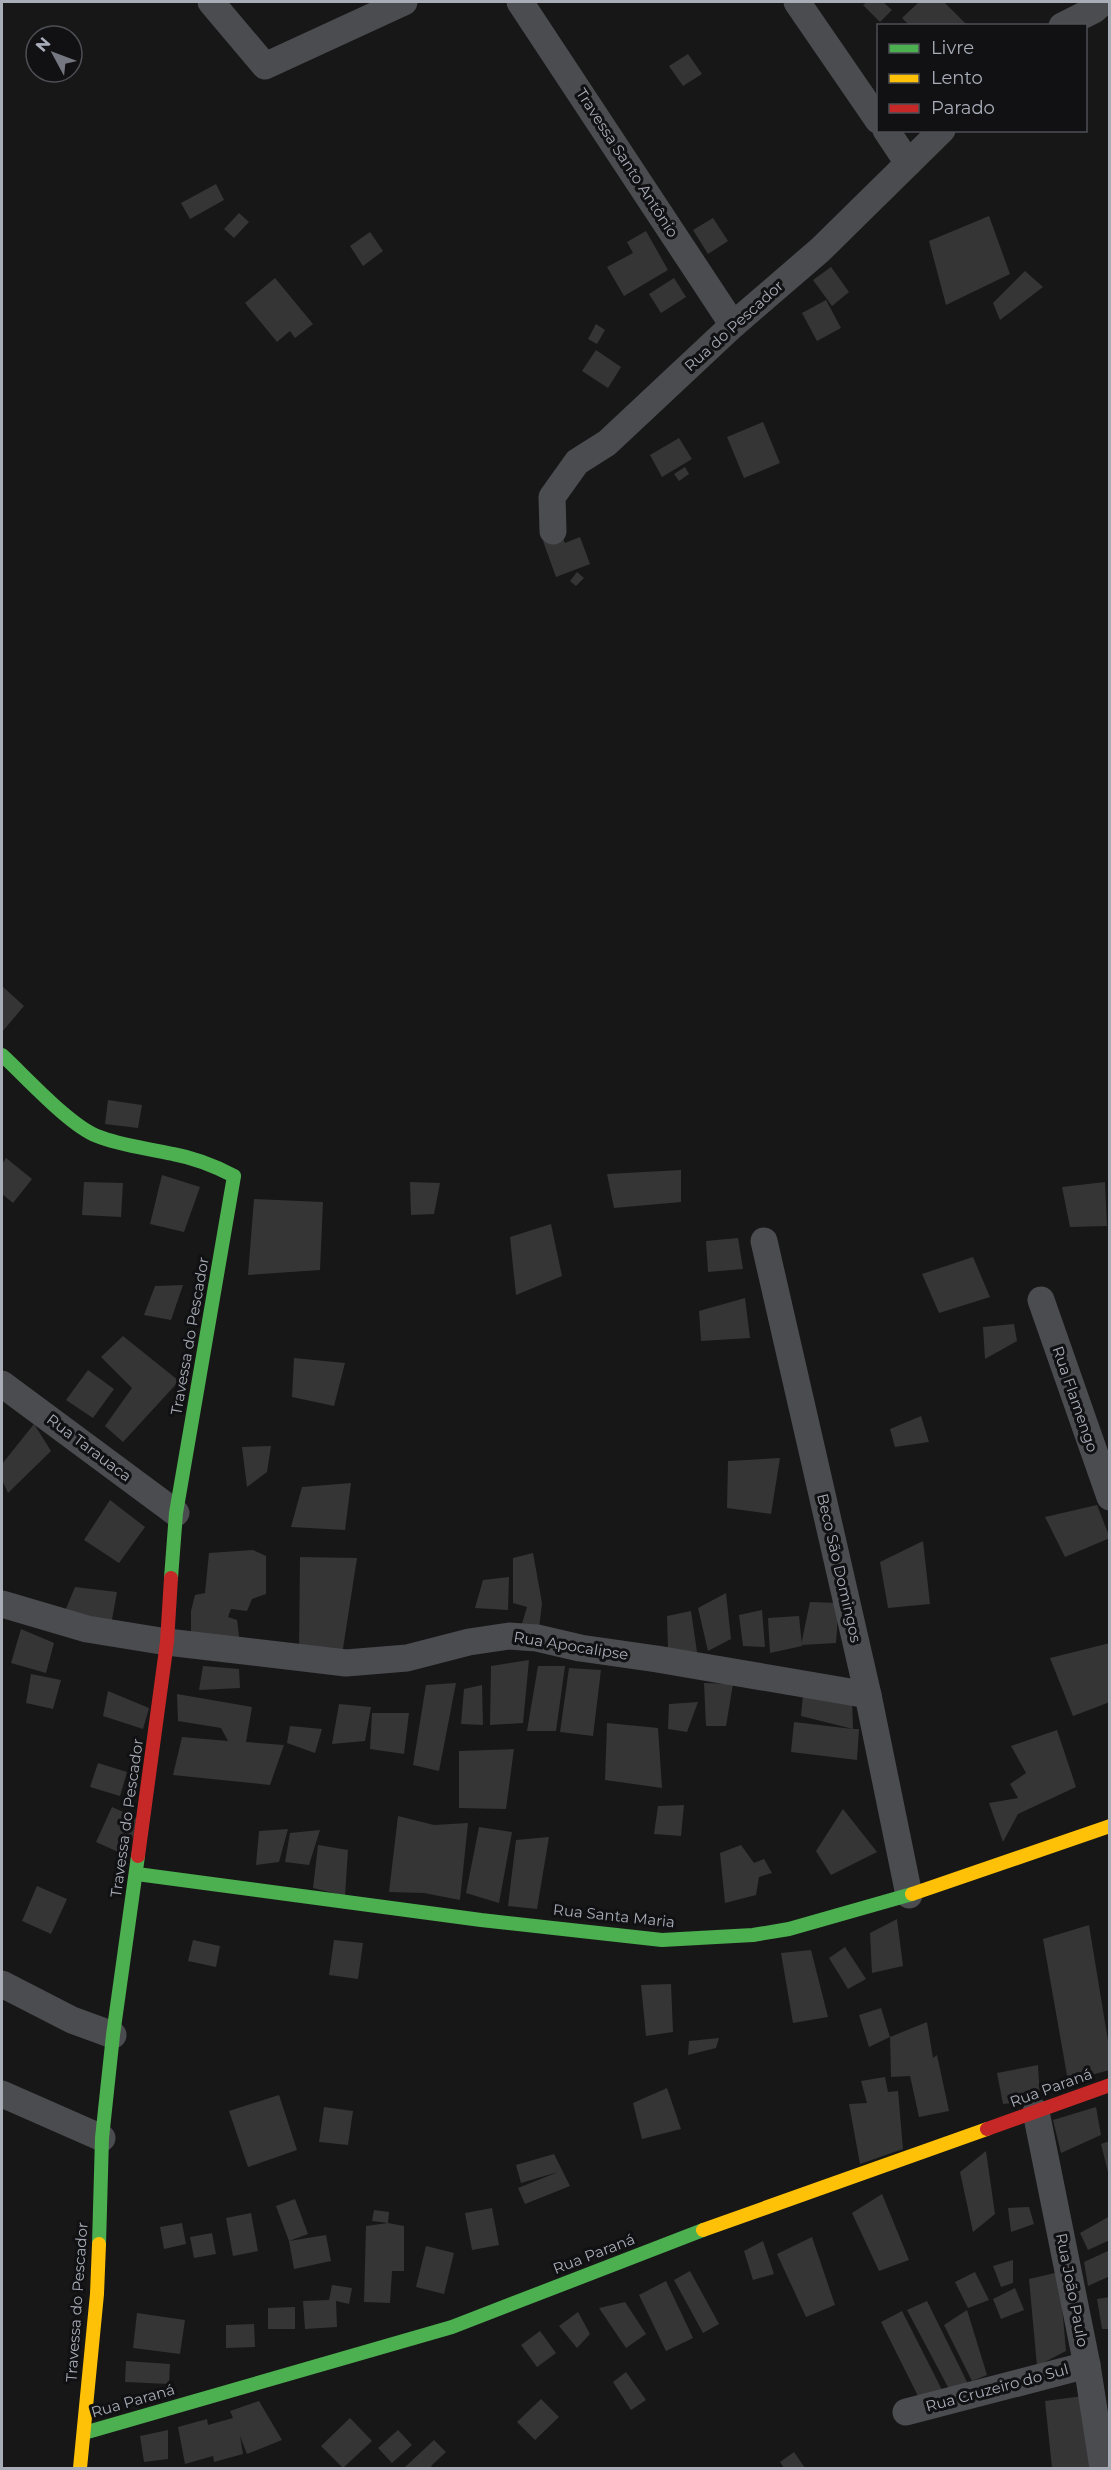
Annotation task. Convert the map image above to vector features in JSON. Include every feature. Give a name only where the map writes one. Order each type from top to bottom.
[{"type":"street","points":[[211,2],[265,66],[404,2]]},
{"type":"street","name":"Travessa Santo Antônio","points":[[520,2],[733,325]]},
{"type":"street","points":[[797,2],[877,117]]},
{"type":"street","points":[[1066,24],[1094,10],[1103,2]]},
{"type":"street","points":[[887,132],[908,163]]},
{"type":"street","name":"Rua do Pescador","points":[[553,531],[552,497],[577,462],[608,443],[733,325],[820,250],[940,132]]},
{"type":"street","name":"Travessa do Pescador","points":[[2,1055],[78,1125],[95,1136],[131,1147],[175,1154],[212,1165],[234,1176],[176,1514],[167,1642],[113,2035],[102,2138],[97,2294],[80,2469]]},
{"type":"street","name":"Beco São Domingos","points":[[764,1241],[868,1695],[909,1895]]},
{"type":"street","name":"Rua Flamengo","points":[[1041,1300],[1110,1497]]},
{"type":"street","name":"Rua Tarauaca","points":[[2,1384],[176,1514]]},
{"type":"street","name":"Rua Apocalipse","points":[[2,1604],[87,1629],[167,1642],[346,1663],[407,1658],[469,1642],[509,1636],[537,1638],[580,1648],[868,1695]]},
{"type":"street","name":"Rua Santa Maria","points":[[136,1874],[481,1920],[662,1940],[753,1935],[789,1929],[909,1895],[1110,1826]]},
{"type":"street","points":[[2,1984],[72,2020],[113,2035]]},
{"type":"street","name":"Rua Paraná","points":[[84,2433],[452,2326],[729,2220],[1110,2085]]},
{"type":"street","points":[[2,2094],[102,2138]]},
{"type":"street","name":"Rua João Paulo","points":[[1036,2112],[1087,2364],[1103,2469]]},
{"type":"street","name":"Rua Cruzeiro do Sul","points":[[906,2412],[1087,2364]]},
{"type":"building","points":[[867,2],[883,2],[892,10],[880,22],[863,5]]},
{"type":"building","points":[[919,2],[944,2],[966,24],[908,24],[902,18]]},
{"type":"building","points":[[688,54],[702,74],[683,86],[669,66]]},
{"type":"building","points":[[216,184],[224,200],[190,219],[181,203]]},
{"type":"building","points":[[239,213],[249,222],[234,238],[224,229]]},
{"type":"building","points":[[989,216],[1010,274],[946,305],[929,241]]},
{"type":"building","points":[[713,218],[728,241],[708,254],[693,230]]},
{"type":"building","points":[[646,231],[668,270],[624,296],[607,267],[633,253],[627,242]]},
{"type":"building","points":[[370,232],[383,251],[363,266],[350,246]]},
{"type":"building","points":[[831,267],[849,292],[832,306],[813,280]]},
{"type":"building","points":[[1025,271],[1043,287],[1000,320],[993,303]]},
{"type":"building","points":[[275,278],[313,324],[295,338],[290,331],[277,342],[245,303]]},
{"type":"building","points":[[674,278],[686,297],[661,313],[649,294]]},
{"type":"building","points":[[826,300],[841,328],[817,341],[802,313]]},
{"type":"building","points":[[596,324],[605,330],[597,344],[588,339]]},
{"type":"building","points":[[596,350],[621,367],[608,388],[582,371]]},
{"type":"building","points":[[763,422],[780,463],[744,478],[727,437]]},
{"type":"building","points":[[679,438],[692,459],[662,477],[650,455]]},
{"type":"building","points":[[685,467],[689,474],[679,481],[674,474]]},
{"type":"building","points":[[561,534],[565,543],[580,537],[590,564],[556,577],[543,541]]},
{"type":"building","points":[[577,572],[584,578],[576,586],[570,581]]},
{"type":"building","points":[[2,986],[24,1006],[2,1032]]},
{"type":"building","points":[[108,1100],[142,1105],[138,1128],[105,1124]]},
{"type":"building","points":[[6,1158],[32,1179],[13,1203],[2,1194],[2,1164]]},
{"type":"building","points":[[681,1170],[681,1202],[614,1208],[607,1174]]},
{"type":"building","points":[[162,1175],[200,1187],[184,1232],[150,1224]]},
{"type":"building","points":[[84,1182],[123,1183],[121,1217],[82,1215]]},
{"type":"building","points":[[410,1182],[440,1183],[434,1214],[411,1215]]},
{"type":"building","points":[[1105,1182],[1107,1226],[1070,1227],[1062,1187]]},
{"type":"building","points":[[254,1199],[323,1202],[320,1270],[248,1275]]},
{"type":"building","points":[[551,1224],[562,1276],[516,1295],[510,1237]]},
{"type":"building","points":[[738,1238],[743,1269],[708,1272],[706,1241]]},
{"type":"building","points":[[973,1257],[990,1297],[939,1313],[922,1274]]},
{"type":"building","points":[[183,1285],[171,1320],[144,1315],[155,1286]]},
{"type":"building","points":[[745,1298],[750,1338],[701,1341],[699,1311]]},
{"type":"building","points":[[1014,1324],[1017,1341],[985,1359],[983,1327]]},
{"type":"building","points":[[123,1336],[179,1381],[123,1442],[105,1426],[132,1388],[101,1357]]},
{"type":"building","points":[[294,1358],[345,1363],[334,1406],[292,1397]]},
{"type":"building","points":[[88,1370],[114,1389],[93,1418],[66,1400]]},
{"type":"building","points":[[921,1416],[929,1442],[895,1447],[890,1429]]},
{"type":"building","points":[[34,1424],[51,1451],[8,1493],[2,1480],[2,1464]]},
{"type":"building","points":[[271,1446],[267,1472],[247,1487],[242,1447]]},
{"type":"building","points":[[780,1458],[771,1514],[727,1508],[728,1461]]},
{"type":"building","points":[[351,1483],[345,1530],[291,1527],[302,1487]]},
{"type":"building","points":[[110,1500],[145,1527],[119,1563],[84,1540]]},
{"type":"building","points":[[1097,1505],[1110,1538],[1065,1557],[1045,1517]]},
{"type":"building","points":[[923,1541],[930,1604],[888,1608],[880,1562]]},
{"type":"building","points":[[253,1550],[266,1556],[266,1594],[252,1599],[247,1611],[231,1609],[228,1617],[237,1620],[240,1643],[191,1640],[191,1611],[195,1595],[205,1593],[209,1553]]},
{"type":"building","points":[[533,1553],[542,1603],[539,1629],[521,1627],[527,1607],[513,1603],[513,1558]]},
{"type":"building","points":[[300,1557],[357,1558],[342,1655],[299,1652]]},
{"type":"building","points":[[509,1577],[508,1610],[475,1608],[483,1580]]},
{"type":"building","points":[[75,1587],[117,1592],[111,1625],[63,1616]]},
{"type":"building","points":[[726,1593],[731,1639],[708,1651],[698,1608]]},
{"type":"building","points":[[810,1602],[839,1603],[836,1643],[801,1645]]},
{"type":"building","points":[[762,1610],[765,1647],[743,1646],[739,1615]]},
{"type":"building","points":[[691,1611],[697,1652],[668,1649],[667,1616]]},
{"type":"building","points":[[799,1616],[802,1646],[770,1653],[768,1618]]},
{"type":"building","points":[[21,1629],[54,1643],[46,1673],[11,1663]]},
{"type":"building","points":[[1110,1643],[1110,1702],[1073,1716],[1050,1658]]},
{"type":"building","points":[[529,1660],[523,1723],[490,1725],[491,1666]]},
{"type":"building","points":[[203,1666],[239,1669],[240,1688],[199,1690]]},
{"type":"building","points":[[538,1666],[565,1666],[556,1731],[527,1731]]},
{"type":"building","points":[[569,1668],[601,1670],[593,1736],[560,1732]]},
{"type":"building","points":[[31,1674],[61,1680],[53,1709],[26,1703]]},
{"type":"building","points":[[456,1683],[439,1771],[413,1765],[426,1685]]},
{"type":"building","points":[[704,1683],[733,1684],[726,1726],[706,1726]]},
{"type":"building","points":[[482,1685],[483,1725],[461,1724],[464,1689]]},
{"type":"building","points":[[108,1691],[149,1708],[143,1729],[103,1716]]},
{"type":"building","points":[[177,1694],[252,1707],[246,1742],[284,1745],[270,1785],[173,1775],[182,1737],[228,1741],[221,1728],[178,1721]]},
{"type":"building","points":[[803,1695],[852,1697],[853,1729],[801,1716]]},
{"type":"building","points":[[698,1702],[687,1732],[668,1729],[669,1704]]},
{"type":"building","points":[[339,1704],[371,1707],[365,1741],[332,1744]]},
{"type":"building","points":[[372,1713],[409,1713],[404,1754],[370,1749]]},
{"type":"building","points":[[794,1722],[859,1729],[857,1760],[791,1752]]},
{"type":"building","points":[[607,1723],[658,1728],[662,1788],[605,1780]]},
{"type":"building","points":[[290,1726],[322,1729],[315,1753],[287,1743]]},
{"type":"building","points":[[1057,1730],[1076,1787],[1018,1814],[1003,1842],[989,1803],[1018,1798],[1010,1784],[1026,1773],[1011,1746]]},
{"type":"building","points":[[514,1749],[506,1809],[459,1808],[459,1751]]},
{"type":"building","points":[[98,1763],[127,1772],[120,1796],[90,1787]]},
{"type":"building","points":[[684,1805],[681,1836],[654,1834],[658,1806]]},
{"type":"building","points":[[112,1807],[141,1820],[125,1855],[96,1842]]},
{"type":"building","points":[[843,1809],[877,1852],[831,1875],[816,1851]]},
{"type":"building","points":[[398,1816],[434,1825],[468,1823],[460,1900],[424,1893],[389,1892]]},
{"type":"building","points":[[479,1827],[512,1832],[499,1903],[466,1893]]},
{"type":"building","points":[[288,1829],[279,1862],[256,1865],[259,1831]]},
{"type":"building","points":[[320,1830],[309,1865],[285,1862],[290,1833]]},
{"type":"building","points":[[549,1837],[537,1909],[508,1906],[516,1840]]},
{"type":"building","points":[[318,1845],[348,1850],[345,1896],[313,1888]]},
{"type":"building","points":[[741,1845],[754,1863],[764,1859],[772,1873],[759,1877],[756,1895],[725,1903],[720,1853]]},
{"type":"building","points":[[37,1886],[67,1899],[51,1934],[22,1921]]},
{"type":"building","points":[[897,1919],[903,1966],[872,1973],[870,1933]]},
{"type":"building","points":[[1089,1925],[1110,2053],[1110,2070],[1068,2081],[1043,1939]]},
{"type":"building","points":[[193,1940],[220,1946],[216,1967],[188,1961]]},
{"type":"building","points":[[334,1940],[363,1943],[358,1979],[329,1975]]},
{"type":"building","points":[[845,1947],[866,1979],[848,1989],[829,1958]]},
{"type":"building","points":[[811,1950],[828,2017],[793,2023],[781,1953]]},
{"type":"building","points":[[671,1984],[673,2032],[646,2036],[641,1985]]},
{"type":"building","points":[[881,2008],[890,2037],[869,2047],[859,2015]]},
{"type":"building","points":[[927,2022],[933,2058],[937,2055],[949,2111],[919,2117],[910,2076],[891,2077],[890,2037]]},
{"type":"building","points":[[719,2038],[716,2048],[688,2055],[689,2041]]},
{"type":"building","points":[[1038,2065],[1040,2100],[1003,2104],[997,2073]]},
{"type":"building","points":[[885,2077],[888,2092],[898,2091],[903,2149],[860,2164],[849,2104],[867,2103],[861,2081]]},
{"type":"building","points":[[667,2088],[681,2129],[642,2139],[633,2103]]},
{"type":"building","points":[[279,2095],[297,2150],[248,2167],[229,2111]]},
{"type":"building","points":[[324,2107],[353,2111],[348,2145],[319,2142]]},
{"type":"building","points":[[1096,2107],[1101,2135],[1061,2153],[1053,2120]]},
{"type":"building","points":[[1110,2141],[1110,2176],[1109,2176],[1101,2144]]},
{"type":"building","points":[[986,2151],[995,2214],[973,2232],[960,2172]]},
{"type":"building","points":[[554,2154],[570,2186],[525,2204],[518,2188],[558,2172],[521,2183],[516,2165]]},
{"type":"building","points":[[882,2194],[909,2260],[879,2271],[852,2213]]},
{"type":"building","points":[[295,2199],[308,2234],[289,2241],[276,2206]]},
{"type":"building","points":[[1029,2207],[1034,2224],[1011,2232],[1008,2208]]},
{"type":"building","points":[[492,2208],[499,2245],[472,2250],[465,2213]]},
{"type":"building","points":[[374,2210],[389,2212],[388,2223],[372,2221]]},
{"type":"building","points":[[251,2213],[258,2251],[233,2256],[226,2218]]},
{"type":"building","points":[[1110,2216],[1110,2240],[1088,2250],[1080,2233]]},
{"type":"building","points":[[182,2223],[186,2244],[164,2249],[160,2227]]},
{"type":"building","points":[[388,2223],[404,2226],[404,2271],[392,2271],[390,2303],[364,2302],[366,2226]]},
{"type":"building","points":[[212,2233],[216,2254],[194,2258],[190,2237]]},
{"type":"building","points":[[326,2235],[331,2261],[294,2269],[289,2241]]},
{"type":"building","points":[[812,2237],[835,2305],[806,2317],[777,2254]]},
{"type":"building","points":[[763,2241],[774,2274],[753,2280],[744,2251]]},
{"type":"building","points":[[426,2246],[454,2253],[444,2294],[416,2287]]},
{"type":"building","points":[[1110,2250],[1110,2276],[1088,2286],[1084,2262]]},
{"type":"building","points":[[1013,2260],[1013,2283],[1001,2287],[993,2266]]},
{"type":"building","points":[[690,2271],[719,2324],[703,2333],[674,2280]]},
{"type":"building","points":[[975,2272],[989,2300],[968,2308],[955,2282]]},
{"type":"building","points":[[1059,2272],[1066,2351],[1037,2366],[1029,2279]]},
{"type":"building","points":[[666,2281],[693,2338],[666,2351],[639,2295]]},
{"type":"building","points":[[332,2285],[352,2288],[349,2304],[336,2301],[337,2327],[305,2329],[303,2301],[329,2300]]},
{"type":"building","points":[[1015,2288],[1024,2310],[1001,2319],[993,2299]]},
{"type":"building","points":[[1110,2297],[1110,2329],[1102,2329],[1097,2299]]},
{"type":"building","points":[[927,2301],[968,2384],[949,2389],[907,2310]]},
{"type":"building","points":[[625,2302],[646,2334],[626,2348],[599,2308]]},
{"type":"building","points":[[295,2307],[295,2329],[268,2329],[268,2308]]},
{"type":"building","points":[[967,2310],[987,2375],[972,2381],[944,2325]]},
{"type":"building","points":[[902,2311],[944,2394],[920,2400],[881,2322]]},
{"type":"building","points":[[578,2312],[590,2334],[577,2348],[559,2326]]},
{"type":"building","points":[[137,2313],[185,2320],[180,2354],[133,2348]]},
{"type":"building","points":[[254,2324],[255,2347],[226,2348],[226,2325]]},
{"type":"building","points":[[540,2331],[556,2353],[537,2367],[521,2345]]},
{"type":"building","points":[[126,2361],[170,2364],[169,2384],[125,2382]]},
{"type":"building","points":[[626,2372],[646,2400],[631,2410],[613,2382]]},
{"type":"building","points":[[1083,2396],[1091,2468],[1052,2468],[1045,2401]]},
{"type":"building","points":[[541,2399],[559,2417],[535,2440],[517,2422]]},
{"type":"building","points":[[259,2401],[282,2440],[247,2454],[240,2436],[243,2454],[214,2462],[213,2456],[185,2464],[178,2427],[207,2419],[208,2425],[233,2418],[230,2411]]},
{"type":"building","points":[[350,2418],[372,2441],[343,2468],[321,2446]]},
{"type":"building","points":[[168,2430],[168,2459],[144,2462],[140,2436]]},
{"type":"building","points":[[398,2430],[412,2445],[392,2463],[378,2448]]},
{"type":"building","points":[[434,2440],[446,2452],[431,2466],[433,2468],[404,2468]]},
{"type":"building","points":[[794,2452],[805,2468],[784,2468],[780,2462]]},
{"type":"traffic: fast","points":[[2,1055],[48,1100],[74,1122],[97,1136],[197,1160],[234,1176],[176,1513],[171,1578]]},
{"type":"traffic: fast","points":[[99,2244],[102,2138],[113,2035],[138,1856]]},
{"type":"traffic: fast","points":[[137,1874],[481,1920],[662,1940],[753,1935],[789,1929],[912,1894]]},
{"type":"traffic: fast","points":[[84,2433],[452,2327],[703,2230]]},
{"type":"traffic: slow","points":[[912,1894],[1110,1826]]},
{"type":"traffic: slow","points":[[703,2230],[987,2129]]},
{"type":"traffic: slow","points":[[80,2468],[97,2294],[99,2244]]},
{"type":"traffic: jam","points":[[138,1856],[167,1642],[171,1578]]},
{"type":"traffic: jam","points":[[987,2129],[1110,2085]]}]
